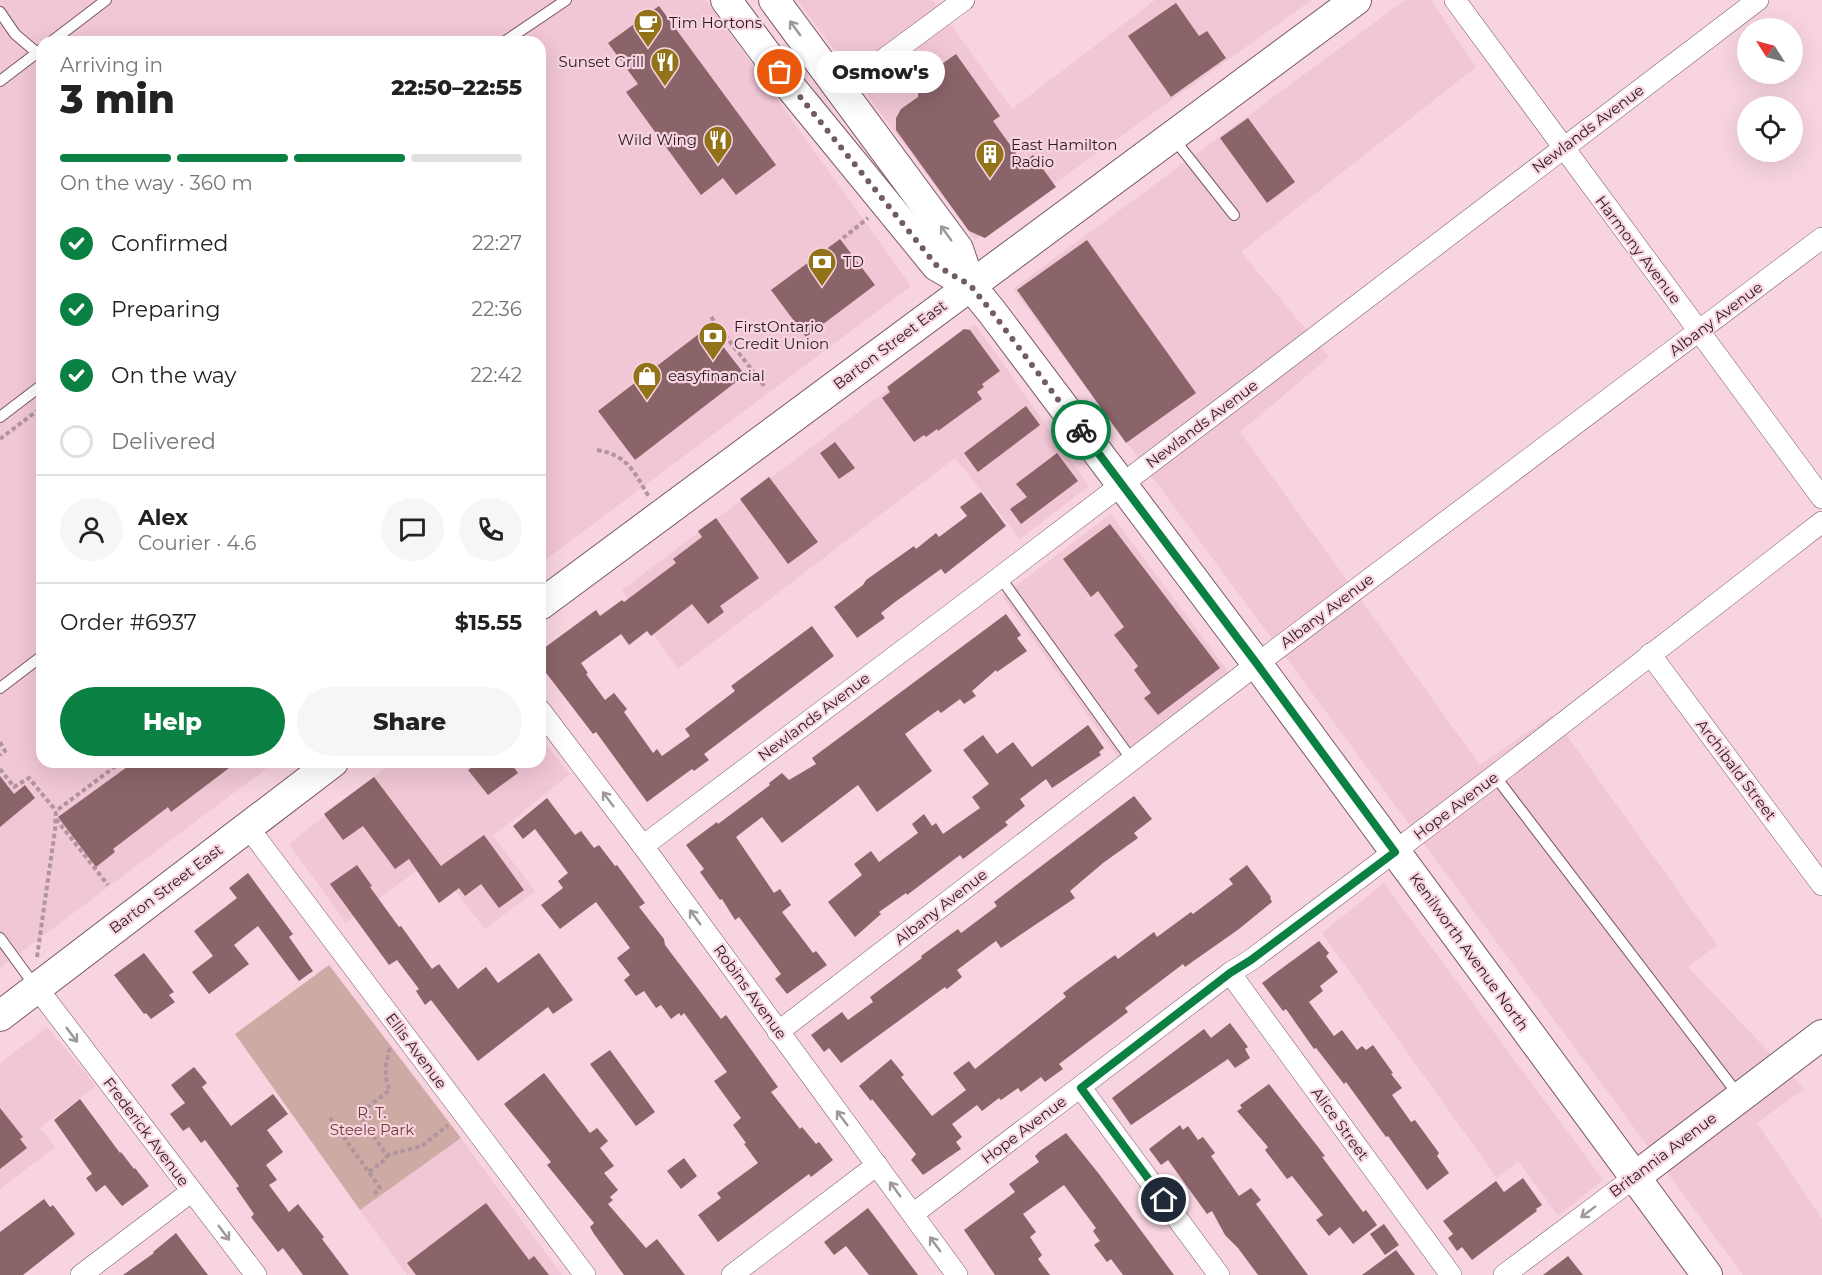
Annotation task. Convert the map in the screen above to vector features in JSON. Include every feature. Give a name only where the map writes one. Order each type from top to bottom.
[{"type":"main road","name":"Kenilworth Avenue North","points":[[726,0],[793,90],[937,266],[970,285]]},
{"type":"main road","name":"Kenilworth Avenue North","points":[[774,0],[958,249],[970,285],[1257,664],[1707,1275]]},
{"type":"main road","name":"Barton Street East","points":[[546,601],[1172,136],[1346,3]]},
{"type":"main road","name":"Barton Street East","points":[[0,1016],[325,768]]},
{"type":"main road","name":"Britannia Avenue","points":[[1635,1177],[1822,1035]]},
{"type":"street","points":[[842,90],[964,0]]},
{"type":"street","name":"Harmony Avenue","points":[[1455,0],[1822,498]]},
{"type":"street","name":"Newlands Avenue","points":[[644,846],[1758,0]]},
{"type":"street","name":"Albany Avenue","points":[[778,1032],[1257,664],[1822,238]]},
{"type":"street","name":"Hope Avenue","points":[[913,1214],[1230,973],[1495,776],[1822,522]]},
{"type":"street","name":"Archibald Street","points":[[1650,654],[1822,885]]},
{"type":"street","name":"Robins Avenue","points":[[546,718],[644,846],[957,1275]]},
{"type":"street","name":"Ellis Avenue","points":[[248,827],[585,1275]]},
{"type":"street","name":"Alice Street","points":[[1230,973],[1451,1275]]},
{"type":"street","name":"Frederick Avenue","points":[[37,988],[256,1275]]},
{"type":"street","points":[[1081,1088],[1219,1275]]},
{"type":"street","points":[[732,1275],[877,1165]]},
{"type":"street","name":"Britannia Avenue","points":[[1504,1275],[1635,1177]]},
{"type":"street","points":[[81,1275],[192,1191]]},
{"type":"lane","points":[[59,36],[106,0]]},
{"type":"lane","points":[[513,36],[566,0]]},
{"type":"lane","points":[[0,12],[15,34],[36,50]]},
{"type":"lane","points":[[0,81],[36,56]]},
{"type":"lane","points":[[1172,136],[1234,215]]},
{"type":"lane","points":[[0,417],[36,390]]},
{"type":"lane","points":[[1000,577],[1132,760]]},
{"type":"lane","points":[[0,688],[36,661]]},
{"type":"lane","points":[[1495,776],[1740,1097]]},
{"type":"lane","points":[[0,938],[37,988]]},
{"type":"path","points":[[843,238],[869,218]]},
{"type":"path","points":[[711,317],[765,387]]},
{"type":"path","points":[[0,439],[36,412]]},
{"type":"path","points":[[597,450],[612,452],[628,464],[661,515]]},
{"type":"path","points":[[0,742],[4,751],[0,755]]},
{"type":"path","points":[[56,811],[113,768]]},
{"type":"path","points":[[0,769],[14,787],[29,778],[56,811],[37,955],[37,988]]},
{"type":"path","points":[[56,819],[108,885]]},
{"type":"path","points":[[387,1155],[363,1122],[365,1109],[390,1090],[387,1085],[386,1071],[389,1049],[404,1036]]},
{"type":"path","points":[[369,1172],[386,1159],[387,1155],[422,1146],[436,1133],[464,1115]]},
{"type":"path","points":[[330,1118],[380,1188],[374,1194]]},
{"type":"shaded area","points":[[0,0],[706,0],[911,286],[546,560],[546,36],[36,36],[36,768],[267,768],[0,968]]},
{"type":"shaded area","points":[[797,0],[933,0],[1012,109],[1155,0],[1312,0],[975,240]]},
{"type":"shaded area","points":[[1405,0],[1431,0],[1476,67],[1241,252],[1329,357],[1240,432],[1480,765],[1552,715],[1717,945],[1688,967],[1804,1089],[1757,1123],[1822,1219],[1822,1275],[1743,1275],[1013,289]]},
{"type":"shaded area","points":[[975,324],[1089,486],[1020,539],[955,458],[678,669],[622,590]]},
{"type":"shaded area","points":[[1111,514],[1232,677],[1120,760],[1002,596]]},
{"type":"shaded area","points":[[546,744],[570,774],[493,836],[535,891],[485,929],[431,860],[346,923],[289,844],[385,768],[546,768]]},
{"type":"shaded area","points":[[1384,883],[1603,1180],[1558,1216],[1518,1161],[1497,1178],[1322,933]]},
{"type":"shaded area","points":[[47,1027],[96,1086],[40,1128],[55,1147],[0,1189],[0,1063]]},
{"type":"shaded area","points":[[461,1138],[562,1275],[407,1275],[360,1210]]},
{"type":"green space","name":"R. T. Steele Park","points":[[329,965],[461,1138],[360,1210],[235,1034]]},
{"type":"building","points":[[1176,3],[1199,36],[1207,31],[1226,58],[1171,97],[1128,36]]},
{"type":"building","points":[[659,6],[776,165],[736,195],[723,178],[701,195],[626,92],[638,84],[608,43]]},
{"type":"building","points":[[956,54],[1000,116],[993,121],[1023,163],[1033,155],[1056,187],[985,238],[969,231],[896,130],[896,118],[901,109],[918,97],[919,80]]},
{"type":"building","points":[[1248,118],[1295,182],[1267,203],[1220,138]]},
{"type":"building","name":"TD","points":[[840,239],[875,285],[806,337],[771,290]]},
{"type":"building","points":[[1087,240],[1196,393],[1126,443],[1017,290]]},
{"type":"building","points":[[708,327],[745,375],[635,460],[598,411]]},
{"type":"building","points":[[964,329],[970,330],[1000,371],[982,384],[984,387],[977,392],[982,399],[938,431],[937,429],[914,442],[882,398],[890,392],[887,387]]},
{"type":"building","points":[[1026,406],[1040,425],[978,472],[964,453]]},
{"type":"building","points":[[835,442],[855,468],[839,479],[820,453]]},
{"type":"building","points":[[1057,453],[1078,481],[1021,524],[1010,509],[1027,497],[1016,484]]},
{"type":"building","points":[[769,477],[818,542],[788,564],[740,499]]},
{"type":"building","points":[[981,492],[1006,526],[945,574],[941,569],[895,602],[881,613],[885,618],[857,638],[834,607],[863,585],[866,580],[914,546],[916,549],[936,533],[939,537],[967,516],[960,507]]},
{"type":"building","points":[[716,518],[759,578],[720,606],[724,612],[708,624],[692,604],[651,636],[647,631],[629,645],[621,634],[581,663],[605,700],[614,693],[627,709],[624,712],[653,753],[657,749],[662,756],[690,736],[685,729],[735,691],[731,686],[812,626],[834,656],[704,754],[709,760],[694,771],[692,769],[647,802],[596,732],[593,734],[546,673],[546,647],[596,610],[600,616],[622,600],[624,602],[676,563],[673,559],[702,537],[698,531]]},
{"type":"building","points":[[1110,524],[1220,668],[1158,715],[1144,698],[1151,693],[1134,670],[1138,666],[1114,635],[1124,627],[1098,591],[1091,597],[1063,559]]},
{"type":"building","points":[[1006,614],[1021,635],[1017,638],[1027,651],[997,672],[996,670],[972,691],[976,696],[964,704],[960,699],[941,713],[938,710],[905,734],[932,771],[877,812],[858,785],[782,843],[762,817],[736,837],[774,893],[780,889],[791,905],[782,912],[813,953],[816,951],[827,965],[787,994],[775,979],[781,974],[739,917],[735,920],[722,899],[720,900],[700,872],[704,869],[686,845],[770,785],[769,783],[782,773],[789,780],[816,764],[812,758]]},
{"type":"building","points":[[1088,725],[1104,748],[1099,752],[1101,755],[1052,788],[1046,779],[1020,799],[1025,806],[1005,822],[1008,825],[963,859],[960,855],[907,895],[906,893],[879,912],[881,914],[855,937],[828,902],[862,875],[854,864],[871,851],[879,862],[918,833],[912,824],[924,814],[932,826],[936,823],[943,834],[980,808],[972,797],[989,784],[963,750],[983,735],[997,754],[1013,742],[1032,767]]},
{"type":"building","points":[[126,768],[229,768],[171,812],[168,807],[113,849],[115,852],[96,867],[58,817]]},
{"type":"building","points":[[471,768],[514,768],[518,773],[488,795],[468,770]]},
{"type":"building","points":[[0,776],[14,794],[25,785],[35,798],[0,827]]},
{"type":"building","points":[[374,777],[441,866],[484,835],[524,890],[499,908],[481,884],[465,896],[459,888],[439,903],[409,859],[395,869],[363,826],[343,840],[324,814]]},
{"type":"building","points":[[1134,796],[1152,819],[1134,833],[1138,838],[1070,891],[1075,898],[1001,948],[996,941],[957,970],[962,977],[947,989],[945,987],[841,1063],[829,1048],[824,1052],[811,1035],[842,1012],[848,1020],[873,1002],[870,997],[922,958],[921,956],[958,929],[961,933],[997,906],[994,902]]},
{"type":"building","points":[[547,798],[575,835],[581,831],[594,848],[599,845],[615,866],[617,865],[645,903],[639,907],[664,939],[665,945],[721,1019],[726,1015],[778,1087],[771,1092],[800,1129],[802,1127],[816,1144],[819,1142],[833,1160],[811,1177],[809,1174],[718,1242],[698,1215],[721,1198],[717,1193],[758,1163],[733,1125],[741,1118],[714,1081],[727,1072],[684,1013],[681,1016],[679,1013],[671,1019],[661,1005],[656,1008],[644,991],[636,996],[624,980],[630,975],[617,958],[630,948],[596,902],[560,929],[541,905],[563,888],[558,881],[568,873],[535,829],[523,839],[513,826]]},
{"type":"building","points":[[357,865],[372,886],[370,887],[432,969],[439,964],[458,989],[486,967],[498,983],[539,953],[573,1000],[553,1014],[548,1007],[478,1061],[431,1000],[425,1005],[416,991],[419,989],[397,960],[389,965],[330,884]]},
{"type":"building","points":[[1247,865],[1271,897],[1272,902],[1239,929],[1185,967],[1183,964],[1125,1008],[1128,1012],[1059,1064],[1063,1069],[1045,1082],[1041,1077],[1021,1092],[1018,1088],[1001,1100],[999,1098],[982,1111],[977,1105],[952,1124],[962,1137],[956,1142],[961,1149],[923,1175],[911,1160],[916,1154],[859,1086],[891,1059],[904,1075],[901,1077],[932,1116],[966,1090],[953,1073],[969,1061],[975,1069],[1066,997],[1063,993],[1115,955],[1118,959],[1154,932],[1157,937],[1191,912],[1193,914],[1233,884],[1229,879]]},
{"type":"building","points":[[248,873],[293,934],[289,937],[313,971],[299,981],[258,926],[234,945],[249,964],[209,994],[192,972],[213,956],[194,931],[237,898],[229,888]]},
{"type":"building","points":[[1319,941],[1329,953],[1326,956],[1338,972],[1320,986],[1323,991],[1309,1002],[1334,1036],[1342,1030],[1357,1050],[1362,1046],[1366,1050],[1373,1045],[1393,1073],[1391,1074],[1402,1088],[1392,1095],[1411,1122],[1415,1120],[1439,1153],[1437,1156],[1449,1173],[1427,1190],[1346,1082],[1344,1084],[1316,1048],[1314,1049],[1286,1009],[1283,1011],[1262,983]]},
{"type":"building","points":[[144,953],[174,992],[169,995],[175,1002],[151,1019],[146,1013],[144,1014],[114,975]]},
{"type":"building","points":[[1230,1023],[1248,1047],[1245,1049],[1250,1058],[1235,1068],[1228,1059],[1131,1125],[1112,1098],[1204,1029],[1211,1038]]},
{"type":"building","points":[[610,1050],[655,1112],[636,1126],[590,1064]]},
{"type":"building","points":[[194,1067],[207,1083],[202,1087],[231,1126],[273,1094],[288,1114],[267,1130],[283,1152],[266,1165],[277,1180],[269,1185],[289,1212],[298,1204],[324,1237],[322,1239],[349,1275],[303,1275],[283,1248],[278,1252],[251,1217],[254,1214],[236,1188],[239,1186],[205,1140],[201,1143],[189,1127],[183,1131],[170,1114],[185,1103],[171,1085]]},
{"type":"building","points":[[544,1073],[590,1133],[597,1128],[608,1141],[600,1148],[614,1166],[604,1173],[618,1190],[610,1197],[613,1200],[608,1204],[646,1248],[657,1239],[685,1275],[624,1275],[594,1234],[590,1227],[594,1223],[547,1165],[551,1162],[504,1104]]},
{"type":"building","points":[[1269,1084],[1325,1156],[1322,1157],[1363,1212],[1366,1210],[1377,1225],[1353,1244],[1340,1227],[1329,1236],[1316,1220],[1323,1215],[1292,1176],[1287,1179],[1265,1150],[1268,1147],[1237,1111],[1242,1108],[1240,1105]]},
{"type":"building","points":[[80,1099],[120,1153],[149,1186],[122,1206],[105,1185],[96,1192],[86,1178],[92,1174],[54,1120]]},
{"type":"building","points":[[0,1108],[23,1137],[20,1139],[27,1148],[0,1169]]},
{"type":"building","points":[[1180,1125],[1183,1130],[1188,1126],[1198,1140],[1203,1137],[1215,1153],[1211,1156],[1239,1196],[1251,1188],[1261,1200],[1256,1204],[1308,1275],[1258,1275],[1225,1235],[1212,1211],[1207,1214],[1168,1160],[1161,1165],[1149,1149]]},
{"type":"building","points":[[1066,1133],[1174,1275],[1123,1275],[1111,1259],[1107,1262],[1094,1245],[1100,1241],[1093,1231],[1096,1228],[1064,1185],[1023,1214],[1036,1232],[1030,1237],[1042,1255],[1038,1259],[1050,1275],[995,1275],[964,1230],[1015,1192],[1009,1184],[1039,1162],[1035,1156],[1040,1151]]},
{"type":"building","points":[[684,1158],[697,1176],[681,1189],[667,1171]]},
{"type":"building","points":[[1523,1178],[1542,1205],[1536,1209],[1537,1211],[1472,1260],[1462,1247],[1457,1251],[1448,1238],[1453,1234],[1443,1221],[1496,1181],[1504,1192]]},
{"type":"building","points":[[44,1199],[50,1207],[53,1205],[75,1234],[23,1275],[0,1275],[0,1232]]},
{"type":"building","points":[[486,1203],[529,1260],[534,1256],[549,1275],[416,1275],[407,1263]]},
{"type":"building","points":[[868,1208],[918,1275],[869,1275],[846,1246],[834,1255],[824,1242]]},
{"type":"building","points":[[1384,1224],[1399,1245],[1385,1255],[1370,1234]]},
{"type":"building","points":[[176,1233],[208,1275],[123,1275],[154,1253]]},
{"type":"building","points":[[1396,1250],[1415,1275],[1362,1275]]},
{"type":"building","points":[[1568,1256],[1583,1275],[1543,1275]]},
{"type":"way so far","points":[[780,72],[937,266],[970,285],[1081,430]]},
{"type":"place","name":"Tim Hortons","points":[[648,48]]},
{"type":"place","name":"Osmow's","points":[[780,72]]},
{"type":"place","name":"Sunset Grill","points":[[665,88]]},
{"type":"place","name":"Wild Wing","points":[[718,166]]},
{"type":"place","name":"East Hamilton Radio","points":[[990,180]]},
{"type":"place","name":"TD","points":[[822,288]]},
{"type":"place","name":"FirstOntario Credit Union","points":[[713,362]]},
{"type":"place","name":"easyfinancial","points":[[647,402]]},
{"type":"route","points":[[1081,430],[1395,852],[1251,960],[1230,973],[1081,1088],[1164,1200]]}]
